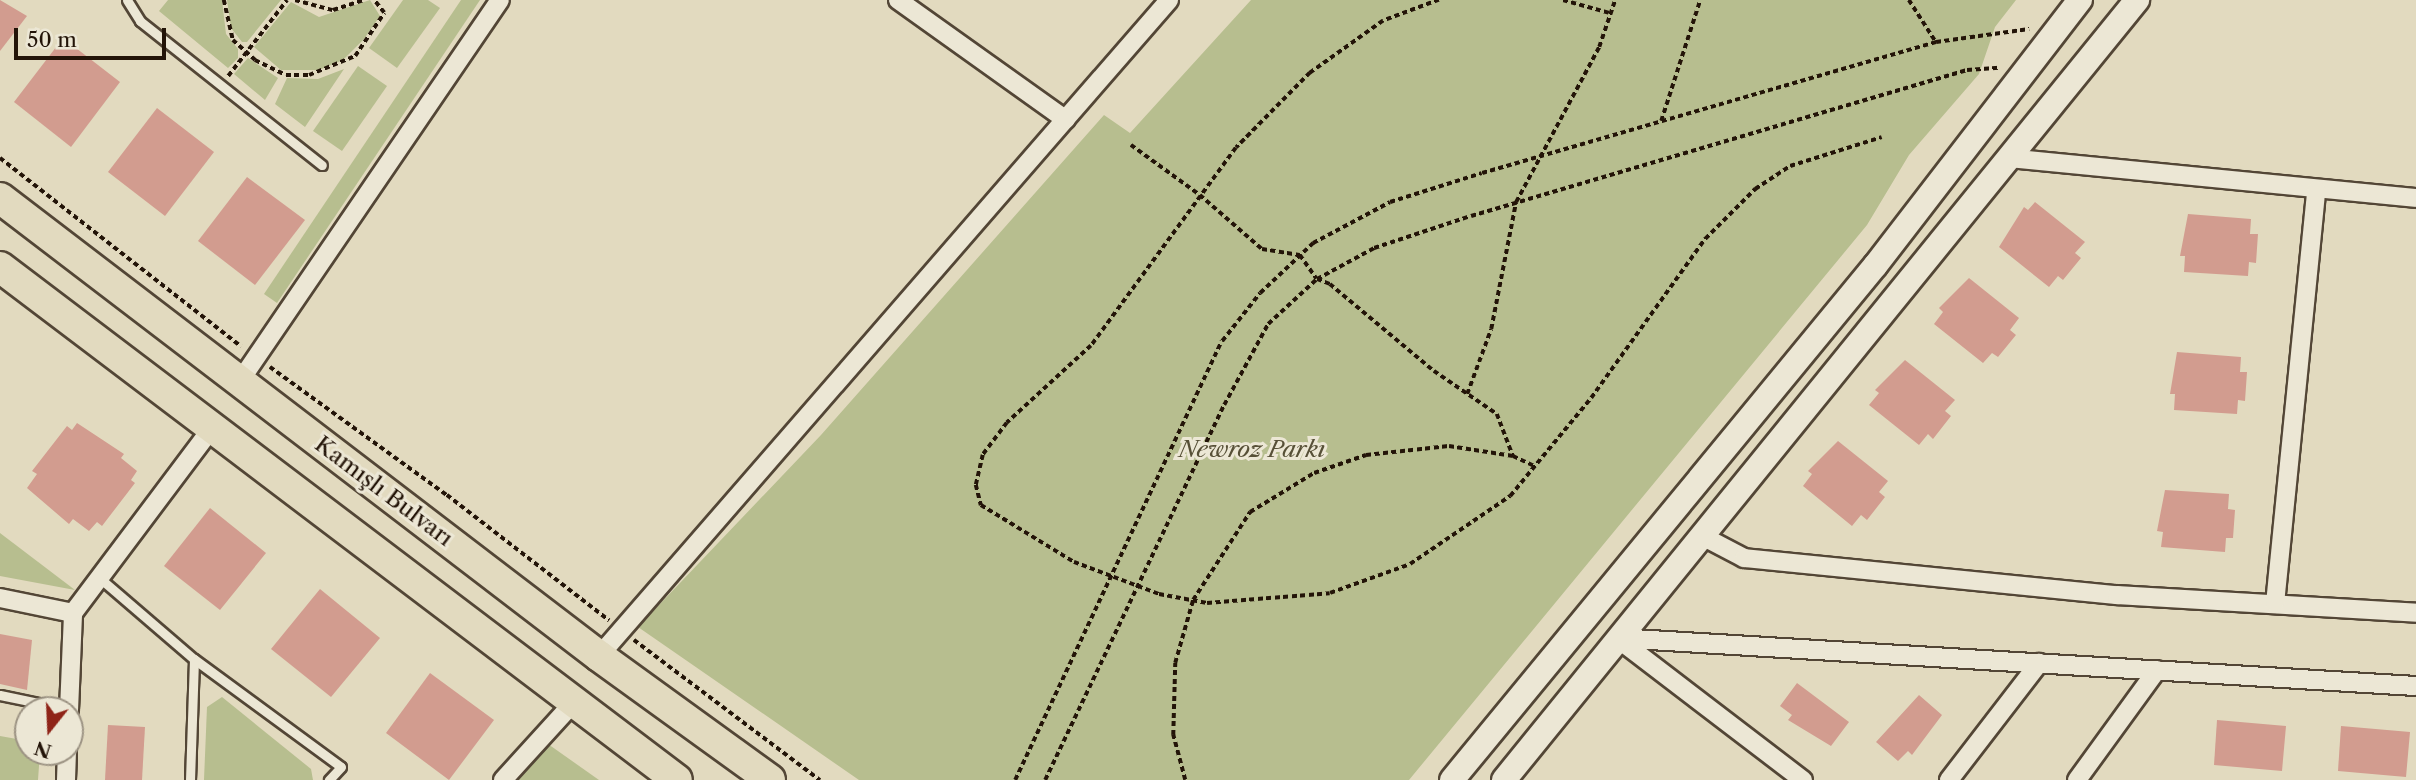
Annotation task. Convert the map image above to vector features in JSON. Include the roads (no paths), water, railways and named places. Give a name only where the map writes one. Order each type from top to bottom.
[{"type":"highway","name":"Kamışlı Bulvarı","points":[[0,198],[248,369],[599,656],[770,780]]},
{"type":"highway","points":[[0,267],[677,780]]},
{"type":"main road","points":[[1452,780],[1874,266],[2026,66],[2080,0]]},
{"type":"main road","points":[[1504,780],[1700,535],[2137,0]]},
{"type":"street","points":[[248,369],[500,0]]},
{"type":"street","points":[[898,0],[1066,120]]},
{"type":"street","points":[[599,656],[1169,0]]},
{"type":"street","points":[[2008,158],[2416,198]]},
{"type":"street","points":[[2275,604],[2316,190]]},
{"type":"street","points":[[70,696],[73,613],[102,580],[212,428]]},
{"type":"street","points":[[1700,535],[1744,558],[2118,595],[2416,613]]},
{"type":"street","points":[[0,598],[73,613]]},
{"type":"street","points":[[1617,638],[2416,686]]},
{"type":"street","points":[[1617,638],[1803,780]]},
{"type":"street","points":[[1949,780],[2039,663]]},
{"type":"street","points":[[2077,780],[2157,670]]},
{"type":"street","points":[[503,780],[574,702]]},
{"type":"lane","points":[[127,0],[140,21],[322,165]]},
{"type":"lane","points":[[102,580],[194,659],[341,767],[329,780]]},
{"type":"lane","points":[[190,780],[194,659]]},
{"type":"park label","name":"Newroz Parkı","points":[[1252,449]]}]
